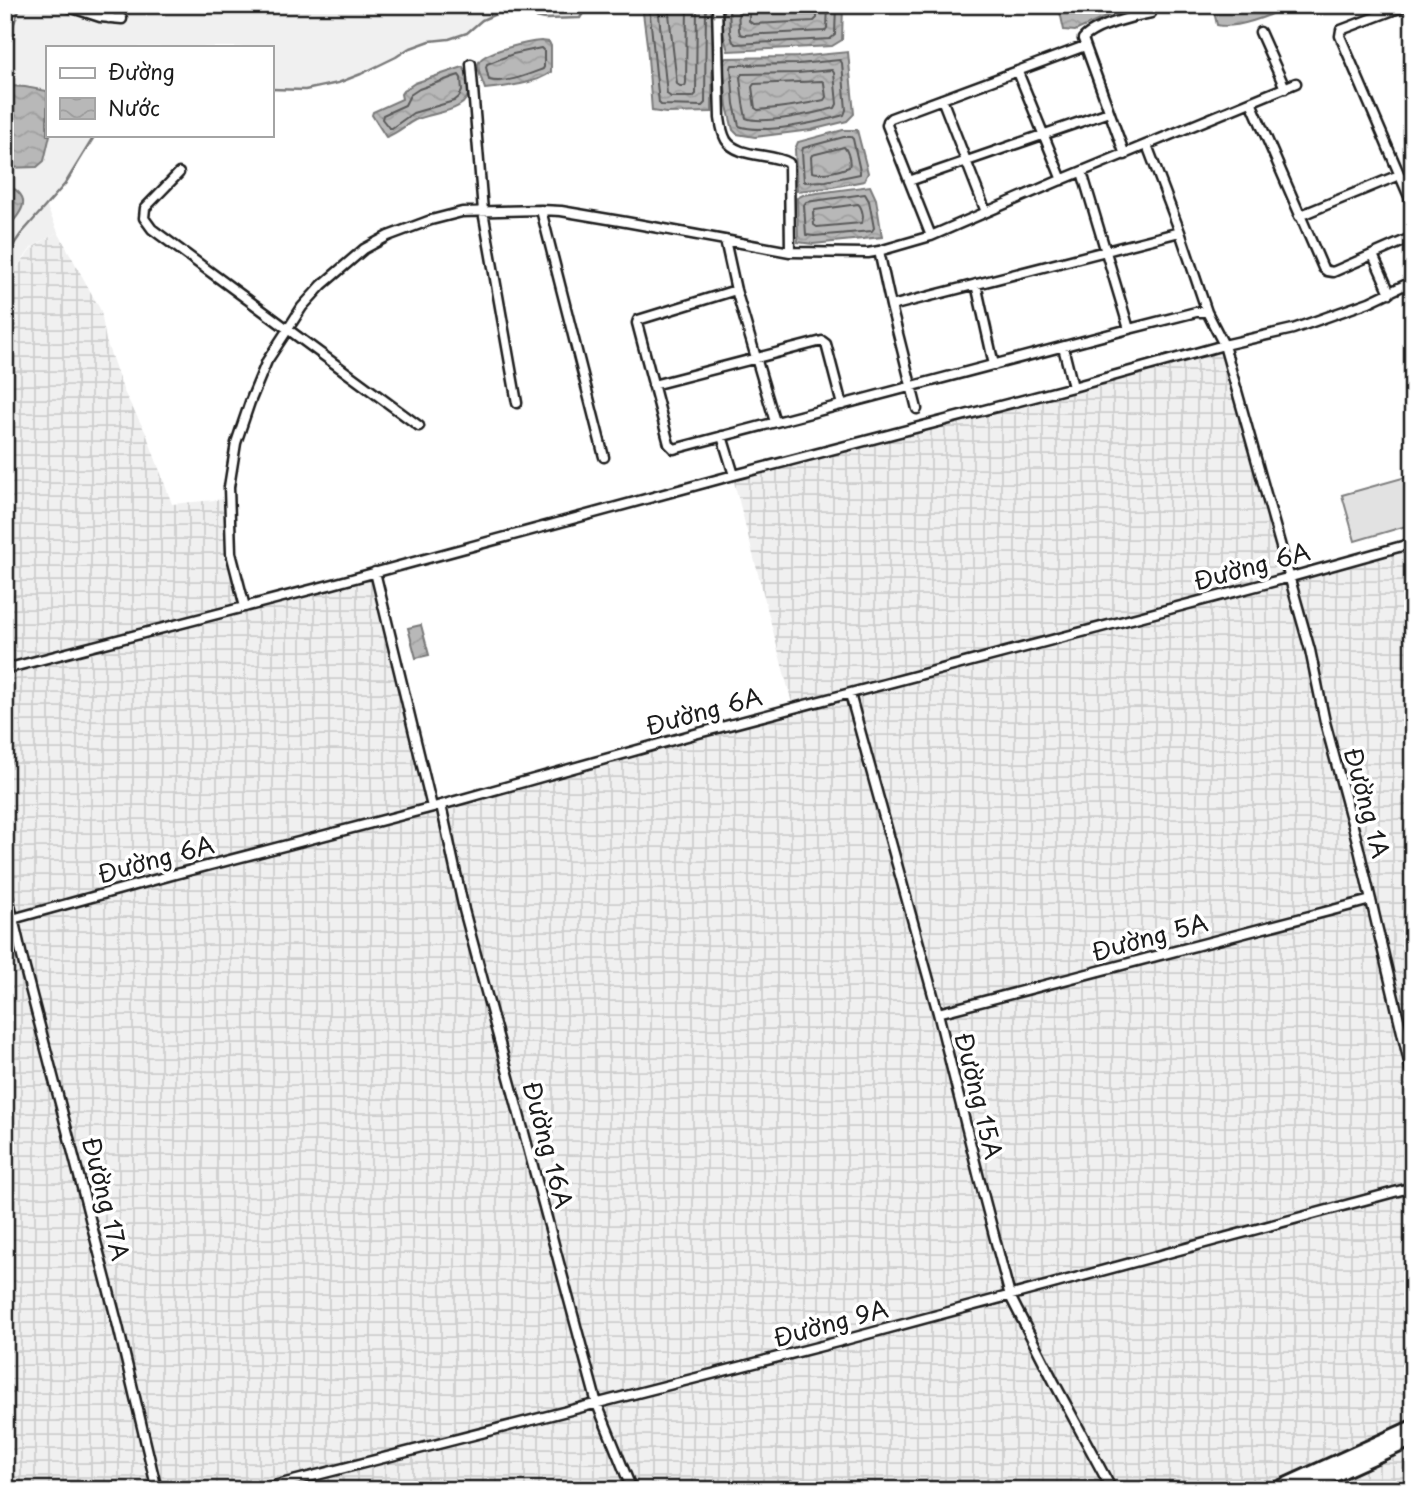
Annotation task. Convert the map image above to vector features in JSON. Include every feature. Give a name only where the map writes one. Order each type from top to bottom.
[{"type":"street","points":[[63,5],[92,15],[122,19]]},
{"type":"street","points":[[108,18],[113,5]]},
{"type":"street","points":[[717,5],[720,118],[723,133],[728,143],[750,154],[781,158],[789,163],[790,252]]},
{"type":"street","points":[[1407,5],[1339,32],[1413,206]]},
{"type":"street","points":[[1125,155],[1083,39],[1088,34],[1151,13]]},
{"type":"street","points":[[1260,32],[1285,88]]},
{"type":"street","points":[[930,236],[887,125],[888,121],[1085,47]]},
{"type":"street","points":[[471,64],[482,211],[517,403]]},
{"type":"street","points":[[1018,72],[1062,180]]},
{"type":"street","points":[[245,607],[231,553],[229,487],[236,443],[250,402],[267,361],[302,307],[322,285],[364,249],[388,236],[461,212],[541,210],[561,211],[790,252],[868,253],[930,236],[1296,83]]},
{"type":"street","points":[[942,99],[986,212]]},
{"type":"street","points":[[1251,102],[1299,216],[1327,271],[1333,272],[1413,237]]},
{"type":"street","points":[[909,181],[1109,112]]},
{"type":"street","name":"Đường 1A","points":[[1147,145],[1207,312],[1224,345],[1291,577],[1413,1079]]},
{"type":"street","points":[[1082,172],[1129,329]]},
{"type":"street","points":[[179,173],[145,208],[144,218],[152,229],[419,426]]},
{"type":"street","points":[[1299,216],[1399,175]]},
{"type":"street","points":[[541,210],[604,457]]},
{"type":"street","points":[[891,306],[1180,232]]},
{"type":"street","points":[[725,240],[736,290],[775,422]]},
{"type":"street","points":[[879,251],[918,409]]},
{"type":"street","points":[[1373,255],[1391,293]]},
{"type":"street","points":[[5,669],[1224,345],[1293,329],[1369,302],[1413,281]]},
{"type":"street","points":[[976,284],[994,365]]},
{"type":"street","points":[[736,290],[638,320],[668,444],[674,449],[1129,329],[1196,312],[1207,312]]},
{"type":"street","points":[[653,385],[822,341],[826,344],[842,405]]},
{"type":"street","points":[[1063,347],[1073,387]]},
{"type":"street","points":[[722,436],[734,475]]},
{"type":"street","name":"Đường 6A","points":[[10,920],[1413,543]]},
{"type":"street","name":"Đường 16A","points":[[375,572],[597,1404],[632,1490]]},
{"type":"street","name":"Đường 15A","points":[[850,694],[938,1013],[1010,1296],[1112,1490]]},
{"type":"street","name":"Đường 17A","points":[[5,884],[10,920],[118,1326],[157,1490]]},
{"type":"street","name":"Đường 5A","points":[[938,1013],[1371,900]]},
{"type":"street","name":"Đường 9A","points":[[258,1490],[804,1351],[1413,1187]]},
{"type":"street","points":[[1275,1490],[1413,1427]]},
{"type":"street","points":[[1301,1490],[1413,1439]]},
{"type":"shaded area","points":[[5,5],[588,5],[580,18],[545,19],[504,10],[482,20],[467,33],[430,41],[408,49],[361,74],[338,83],[305,90],[273,89],[273,46],[46,46],[46,136],[94,136],[65,184],[46,205],[58,232],[32,247],[5,283]]},
{"type":"shaded area","points":[[5,5],[20,8],[5,47]]},
{"type":"shaded area","points":[[58,232],[101,311],[106,341],[124,392],[146,433],[172,504],[226,499],[242,605],[5,666],[5,283],[33,247]]},
{"type":"shaded area","points":[[1223,349],[1287,575],[1413,545],[1413,1490],[5,1490],[5,672],[373,576],[430,810],[794,711],[733,478]]},
{"type":"shaded area","points":[[1413,475],[1413,524],[1355,541],[1342,495]]},
{"type":"water","points":[[642,5],[713,5],[712,112],[652,111]]},
{"type":"water","points":[[723,5],[843,5],[842,40],[832,46],[728,51],[723,33]]},
{"type":"water","points":[[1050,5],[1121,5],[1119,11],[1075,31],[1064,30],[1060,12]]},
{"type":"water","points":[[1208,5],[1285,5],[1252,21],[1224,26],[1217,25]]},
{"type":"water","points":[[541,41],[549,42],[551,46],[551,72],[529,82],[485,89],[478,68],[483,58],[507,48]]},
{"type":"water","points":[[848,52],[854,114],[847,121],[811,130],[755,137],[737,134],[733,130],[727,106],[723,62],[726,58],[797,57]]},
{"type":"water","points":[[463,67],[469,88],[468,96],[463,102],[449,110],[415,120],[386,137],[372,115],[373,112],[402,99],[403,91],[415,83]]},
{"type":"water","points":[[10,86],[46,91],[46,136],[50,136],[44,161],[37,167],[5,168],[5,89]]},
{"type":"water","points":[[843,130],[857,130],[868,173],[864,181],[797,191],[795,149],[798,142]]},
{"type":"water","points":[[5,184],[21,195],[23,206],[5,231]]},
{"type":"water","points":[[870,186],[876,199],[882,237],[813,244],[798,242],[797,198]]},
{"type":"water","points":[[421,625],[429,655],[416,658],[408,628]]},
{"type":"waterway","points":[[273,89],[305,90],[338,83],[408,49],[467,33],[482,20],[505,10],[545,19],[580,18],[588,5]]},
{"type":"waterway","points":[[5,257],[21,234],[65,184],[94,136]]}]
